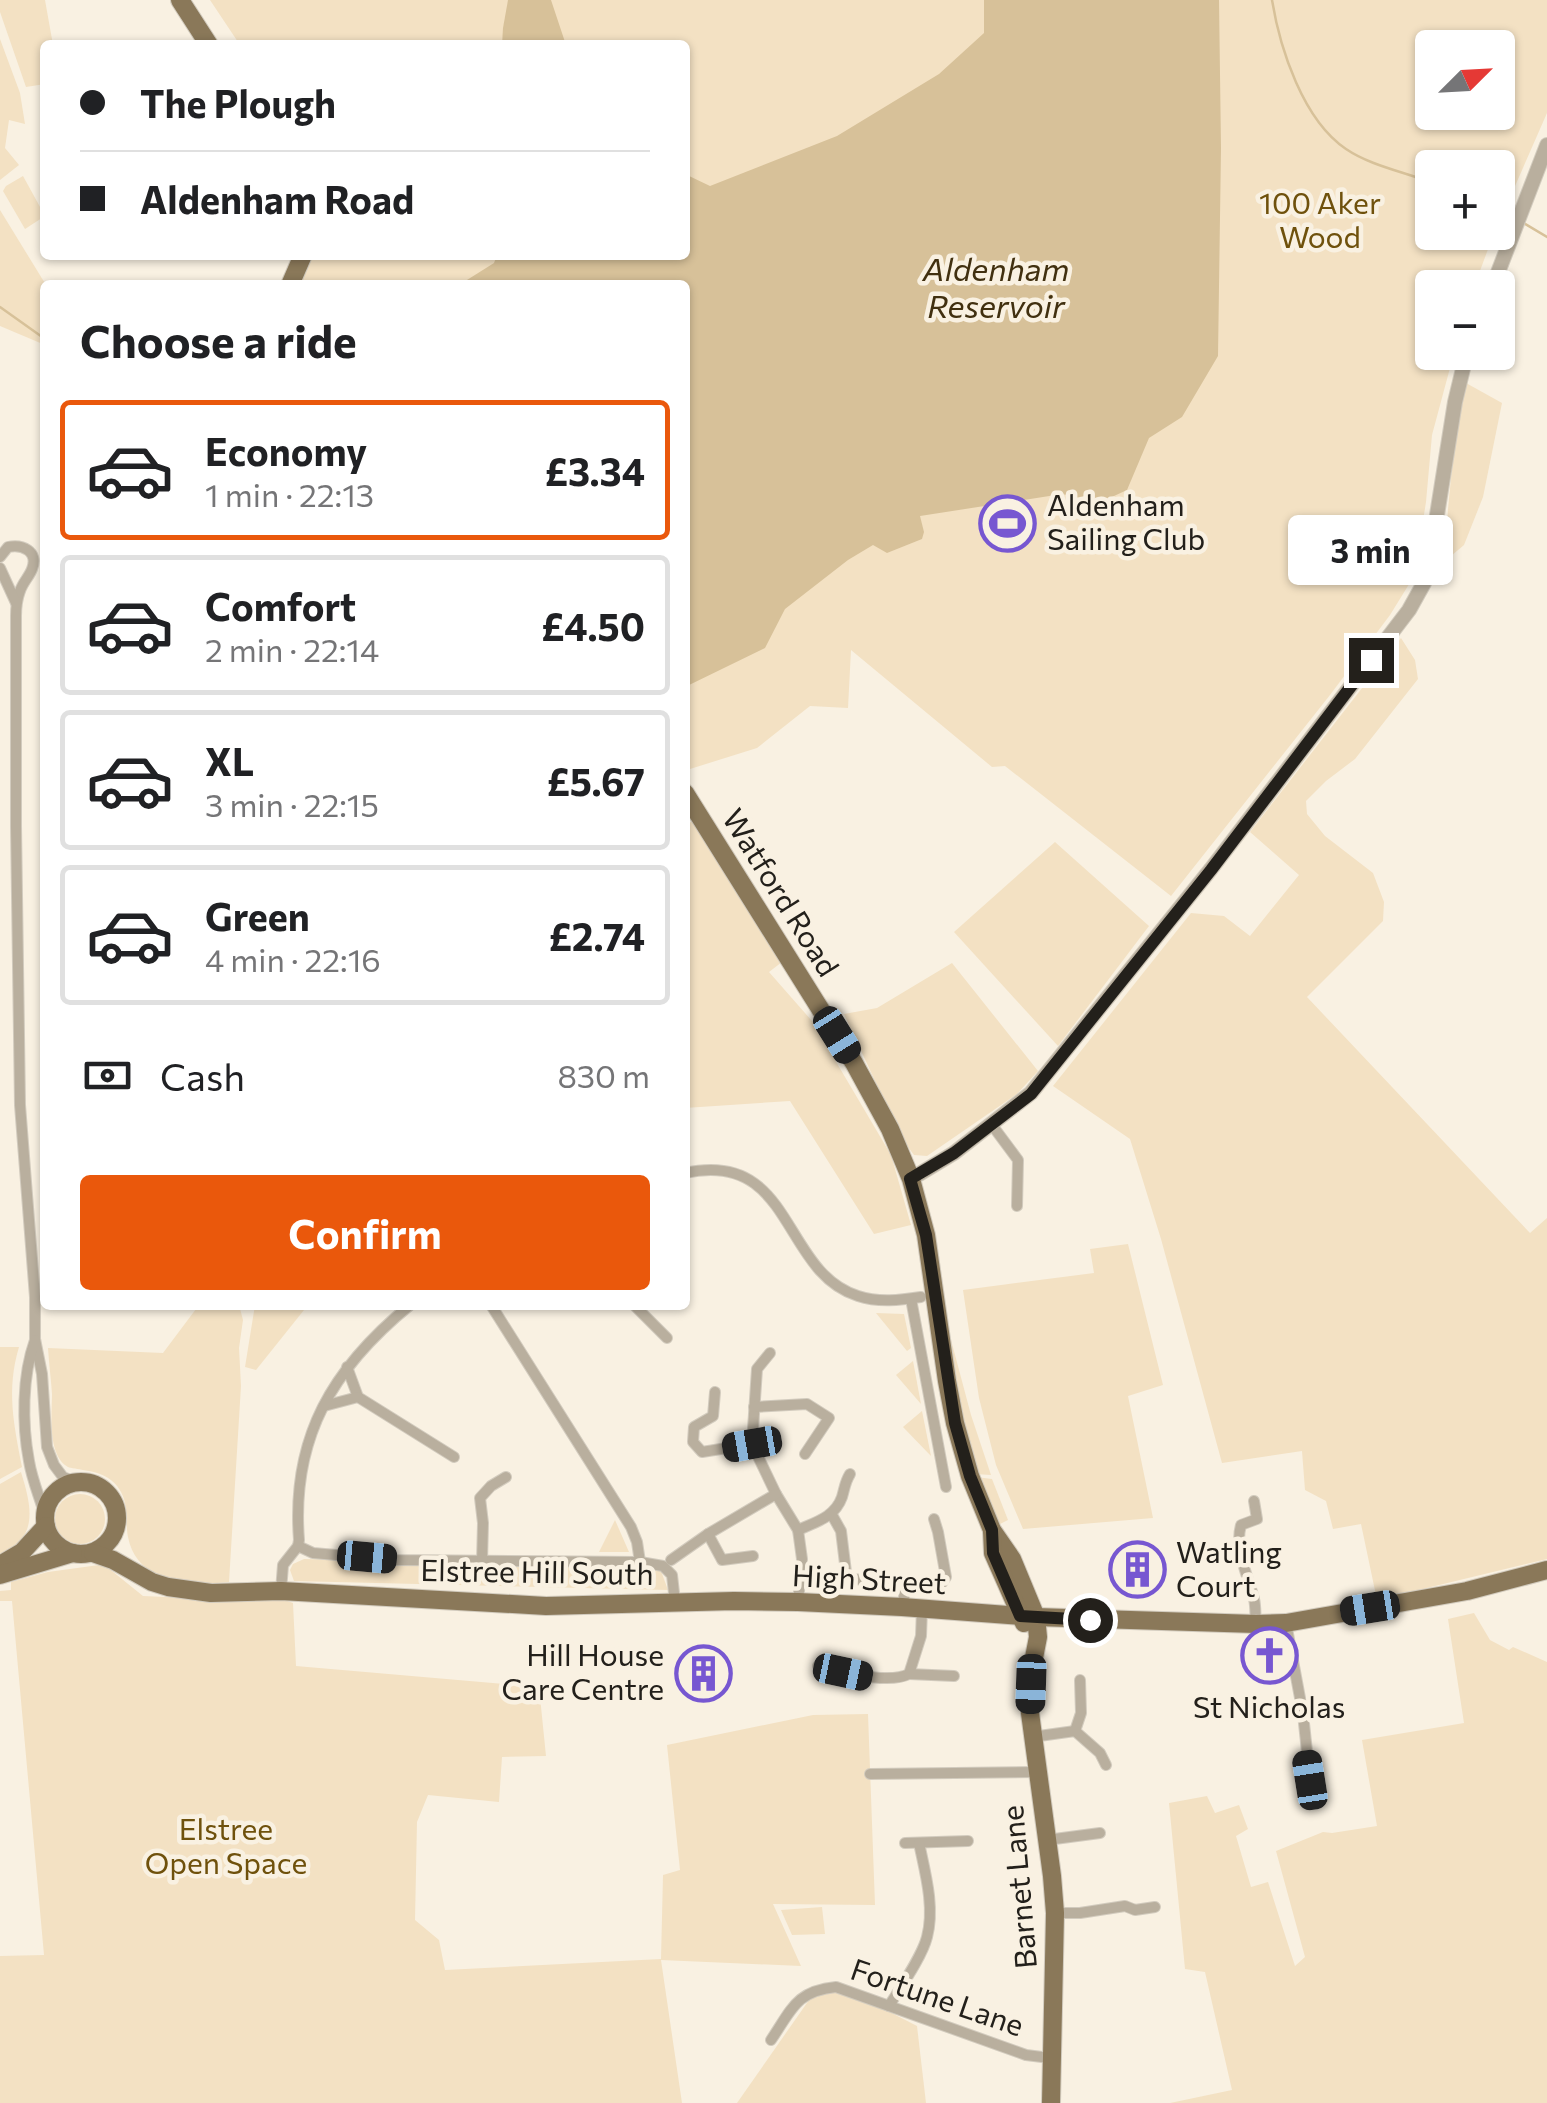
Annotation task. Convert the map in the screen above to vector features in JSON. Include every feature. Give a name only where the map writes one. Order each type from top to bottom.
[{"type":"main road","points":[[180,0],[206,40]]},
{"type":"main road","name":"Watford Road","points":[[690,801],[854,1063],[890,1129],[910,1179],[929,1251],[955,1423],[970,1476],[992,1530],[1012,1559],[1037,1617]]},
{"type":"main road","points":[[0,1564],[22,1552],[45,1521],[54,1494],[61,1488],[76,1482],[94,1485],[107,1494],[116,1508],[115,1527],[106,1544],[94,1553],[74,1553],[0,1575]]},
{"type":"main road","points":[[45,1521],[56,1544],[74,1553]]},
{"type":"main road","points":[[115,1527],[133,1570]]},
{"type":"main road","name":"Watford Road","points":[[992,1530],[993,1553],[1004,1582],[1037,1617]]},
{"type":"main road","name":"Elstree Hill South","points":[[94,1553],[152,1582],[211,1593],[280,1591],[507,1605],[706,1602]]},
{"type":"main road","name":"High Street","points":[[706,1602],[798,1602],[983,1615],[1286,1623],[1467,1591],[1547,1570]]},
{"type":"main road","points":[[983,1615],[999,1600],[1004,1582]]},
{"type":"main road","name":"Barnet Lane","points":[[1037,1617],[1030,1713],[1055,1913],[1051,2103]]},
{"type":"street","points":[[1499,270],[1547,145]]},
{"type":"street","points":[[910,1179],[954,1153],[1031,1094],[1211,870],[1409,610],[1424,584],[1429,565],[1462,370]]},
{"type":"street","points":[[0,557],[8,547],[19,545],[29,550],[34,561],[16,604],[20,1087],[35,1339],[42,1374],[47,1447],[54,1465],[76,1482]]},
{"type":"street","points":[[1,570],[17,580],[27,576]]},
{"type":"street","points":[[1,570],[16,604]]},
{"type":"street","points":[[992,1126],[1018,1160],[1017,1206]]},
{"type":"street","points":[[690,1172],[724,1172],[754,1183],[782,1213],[812,1263],[842,1289],[880,1301],[916,1298],[946,1487]]},
{"type":"street","points":[[280,1591],[283,1564],[298,1546],[300,1479],[308,1443],[324,1406],[347,1366],[404,1310]]},
{"type":"street","points":[[494,1310],[631,1527],[640,1562]]},
{"type":"street","points":[[639,1310],[667,1338]]},
{"type":"street","points":[[35,1339],[27,1376],[27,1445],[45,1521]]},
{"type":"street","points":[[770,1354],[756,1370],[752,1444],[798,1530],[802,1559],[798,1602]]},
{"type":"street","points":[[347,1366],[358,1397],[454,1458]]},
{"type":"street","points":[[715,1392],[713,1416],[694,1427],[693,1442],[702,1452],[752,1444]]},
{"type":"street","points":[[324,1406],[358,1397]]},
{"type":"street","points":[[754,1407],[808,1404],[830,1418],[805,1454]]},
{"type":"street","points":[[798,1530],[832,1515],[842,1500],[850,1474]]},
{"type":"street","points":[[482,1562],[480,1498],[506,1476]]},
{"type":"street","points":[[671,1560],[776,1494]]},
{"type":"street","points":[[1254,1500],[1256,1518],[1242,1525],[1239,1543],[1255,1600],[1256,1624]]},
{"type":"street","points":[[832,1515],[840,1531],[846,1572],[852,1579],[887,1582]]},
{"type":"street","points":[[902,1607],[906,1587],[941,1584],[946,1577],[934,1519]]},
{"type":"street","points":[[708,1534],[722,1560],[754,1556]]},
{"type":"street","points":[[298,1546],[313,1553],[394,1560],[640,1562],[668,1570],[674,1582],[675,1602]]},
{"type":"street","points":[[906,1676],[922,1636],[922,1609]]},
{"type":"street","points":[[1286,1623],[1303,1714],[1310,1780],[1316,1792]]},
{"type":"street","points":[[818,1666],[867,1676],[954,1676]]},
{"type":"street","points":[[1075,1732],[1081,1714],[1080,1680]]},
{"type":"street","points":[[1032,1736],[1075,1732],[1100,1754],[1106,1766]]},
{"type":"street","points":[[870,1774],[1036,1772]]},
{"type":"street","points":[[1047,1840],[1100,1833]]},
{"type":"street","points":[[905,1843],[968,1841]]},
{"type":"street","points":[[889,2006],[927,1940],[928,1890],[919,1843]]},
{"type":"street","points":[[1055,1913],[1155,1907]]},
{"type":"street","name":"Fortune Lane","points":[[771,2040],[797,2001],[815,1989],[836,1988],[1026,2055],[1050,2058]]},
{"type":"green space","points":[[0,0],[45,0],[52,40],[40,40],[40,85],[26,87],[0,12]]},
{"type":"green space","name":"100 Aker Wood","points":[[210,0],[1547,0],[1547,113],[1515,186],[1515,150],[1415,150],[1415,250],[1488,250],[1480,270],[1415,270],[1415,370],[1449,370],[1432,435],[1426,502],[1411,581],[1330,695],[1171,896],[1005,766],[992,767],[851,650],[848,708],[810,706],[757,748],[690,769],[690,280],[298,280],[306,260],[690,260],[690,40],[237,40]]},
{"type":"green space","points":[[0,39],[20,93],[25,124],[9,120],[5,148],[19,165],[0,180]]},
{"type":"green space","points":[[23,176],[40,207],[40,219],[25,229],[3,191]]},
{"type":"green space","points":[[0,210],[43,280],[40,343],[0,326]]},
{"type":"green space","points":[[1466,383],[1502,403],[1483,497],[1464,545],[1445,561],[1452,472]]},
{"type":"green space","points":[[1401,638],[1415,660],[1418,679],[1355,759],[1306,801],[1307,814],[1325,836],[1373,873],[1384,902],[1383,921],[1307,997],[1530,1233],[1547,1218],[1547,1559],[1377,1600],[1361,1524],[1333,1529],[1326,1501],[1305,1490],[1302,1451],[1222,1463],[1130,1139],[1053,1086],[1191,913],[1224,916],[1250,936],[1299,875],[1250,832]]},
{"type":"green space","points":[[690,823],[782,962],[769,972],[812,1021],[891,1155],[911,1225],[874,1234],[790,1101],[690,1108]]},
{"type":"green space","points":[[1055,842],[1149,926],[1058,1046],[954,932]]},
{"type":"green space","points":[[952,963],[1038,1071],[1017,1094],[927,1156],[914,1155],[902,1139],[844,1014],[877,1008]]},
{"type":"green space","points":[[1128,1244],[1163,1385],[1128,1396],[1153,1518],[1023,1529],[996,1465],[979,1398],[963,1290],[1094,1273],[1090,1249]]},
{"type":"green space","points":[[195,1310],[240,1310],[241,1386],[229,1582],[168,1579],[142,1564],[128,1537],[125,1503],[118,1487],[100,1474],[68,1467],[54,1444],[48,1348],[163,1353]]},
{"type":"green space","points":[[254,1310],[304,1310],[256,1370],[245,1367]]},
{"type":"green space","points":[[876,1313],[904,1314],[911,1348],[907,1351]]},
{"type":"green space","points":[[950,1336],[991,1475],[975,1474],[950,1364]]},
{"type":"green space","points":[[0,1347],[19,1347],[12,1393],[22,1467],[0,1479]]},
{"type":"green space","points":[[913,1361],[921,1404],[896,1375]]},
{"type":"green space","points":[[922,1411],[931,1456],[903,1427]]},
{"type":"green space","points":[[21,1472],[28,1496],[27,1530],[13,1547],[0,1554],[0,1484]]},
{"type":"green space","points":[[976,1477],[992,1479],[1008,1520],[1000,1524]]},
{"type":"green space","points":[[80,1494],[98,1501],[105,1519],[98,1537],[80,1544],[62,1537],[55,1519],[62,1501]]},
{"type":"green space","points":[[615,1520],[629,1552],[599,1552]]},
{"type":"green space","points":[[304,1559],[649,1567],[661,1571],[668,1590],[294,1581],[290,1570]]},
{"type":"green space","name":"Elstree Open Space","points":[[99,1565],[143,1596],[231,1600],[276,1597],[293,1603],[296,1666],[539,1687],[546,1756],[502,1757],[499,1802],[428,1795],[417,1822],[415,1920],[439,1940],[445,1970],[661,1959],[663,1875],[680,1870],[667,1745],[813,1715],[868,1714],[875,1905],[773,1904],[801,1966],[661,1960],[682,2103],[0,2103],[0,1956],[44,1955],[12,1601],[0,1601],[0,1591],[11,1590],[11,1582],[48,1572]]},
{"type":"green space","points":[[1474,1613],[1490,1640],[1547,1662],[1547,2103],[1170,2103],[1232,2090],[1205,1972],[1185,1969],[1169,1803],[1207,1796],[1215,1813],[1239,1805],[1248,1829],[1236,1836],[1251,1887],[1268,1882],[1295,1966],[1305,1957],[1276,1851],[1323,1832],[1377,1826],[1362,1740],[1464,1723],[1448,1619]]},
{"type":"green space","points":[[822,1907],[825,1934],[792,1935],[781,1910]]},
{"type":"green space","points":[[836,1992],[874,2004],[917,2026],[926,2103],[737,2103],[809,2000]]},
{"type":"water","points":[[508,0],[551,0],[564,40],[502,40]]},
{"type":"water","name":"Aldenham Reservoir","points":[[984,0],[1219,0],[1218,356],[1182,417],[1149,438],[1127,490],[1101,502],[1062,494],[920,516],[922,539],[887,553],[873,545],[848,560],[785,609],[765,648],[690,685],[690,280],[467,280],[495,260],[690,260],[690,176],[710,186],[837,136],[939,74],[984,33]]},
{"type":"waterway","points":[[1272,0],[1288,61],[1317,120],[1346,149],[1415,177]]},
{"type":"waterway","points":[[1522,222],[1547,237]]},
{"type":"waterway","points":[[0,307],[40,335]]},
{"type":"place","name":"Aldenham Sailing Club","points":[[1008,523]]},
{"type":"place","name":"Watling Court","points":[[1137,1570]]},
{"type":"place","name":"St Nicholas","points":[[1269,1656]]},
{"type":"place","name":"Hill House Care Centre","points":[[703,1673]]},
{"type":"route","points":[[1090,1620],[1020,1616],[1004,1582],[993,1553],[992,1530],[970,1476],[955,1423],[926,1235],[910,1179],[954,1153],[1031,1094],[1211,870],[1371,660]]}]
